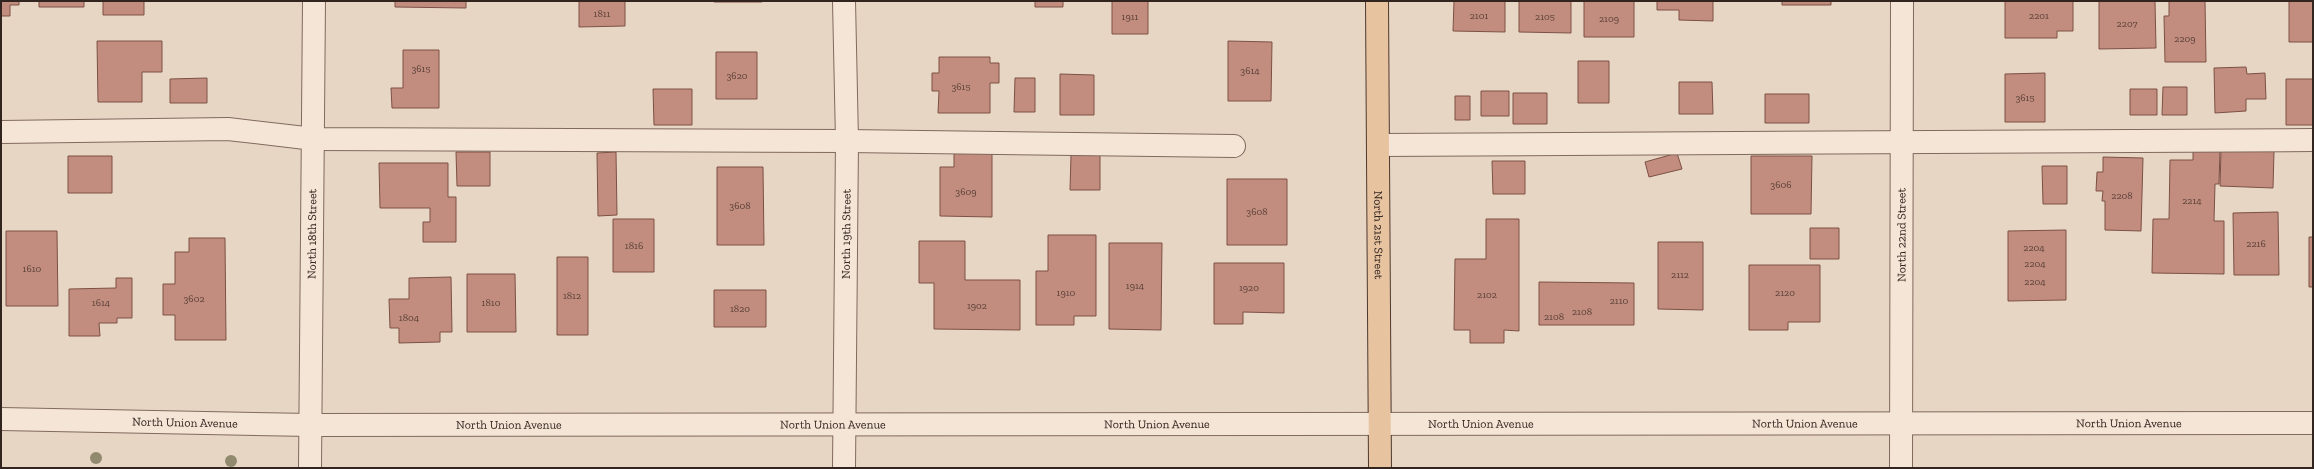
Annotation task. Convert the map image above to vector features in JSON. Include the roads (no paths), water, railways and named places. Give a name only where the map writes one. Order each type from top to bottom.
[{"type":"main road","name":"North 21st Street","points":[[1376,1],[1380,468]]},
{"type":"street","name":"North 18th Street","points":[[310,468],[314,1]]},
{"type":"street","name":"North 19th Street","points":[[844,1],[847,141],[843,426],[844,468]]},
{"type":"street","name":"North 22nd Street","points":[[1902,1],[1902,468]]},
{"type":"street","points":[[1,132],[228,129],[314,139],[847,141],[1234,146]]},
{"type":"street","points":[[1378,145],[2313,140]]},
{"type":"street","name":"North Union Avenue","points":[[1,419],[311,425],[843,426],[2313,423]]}]
